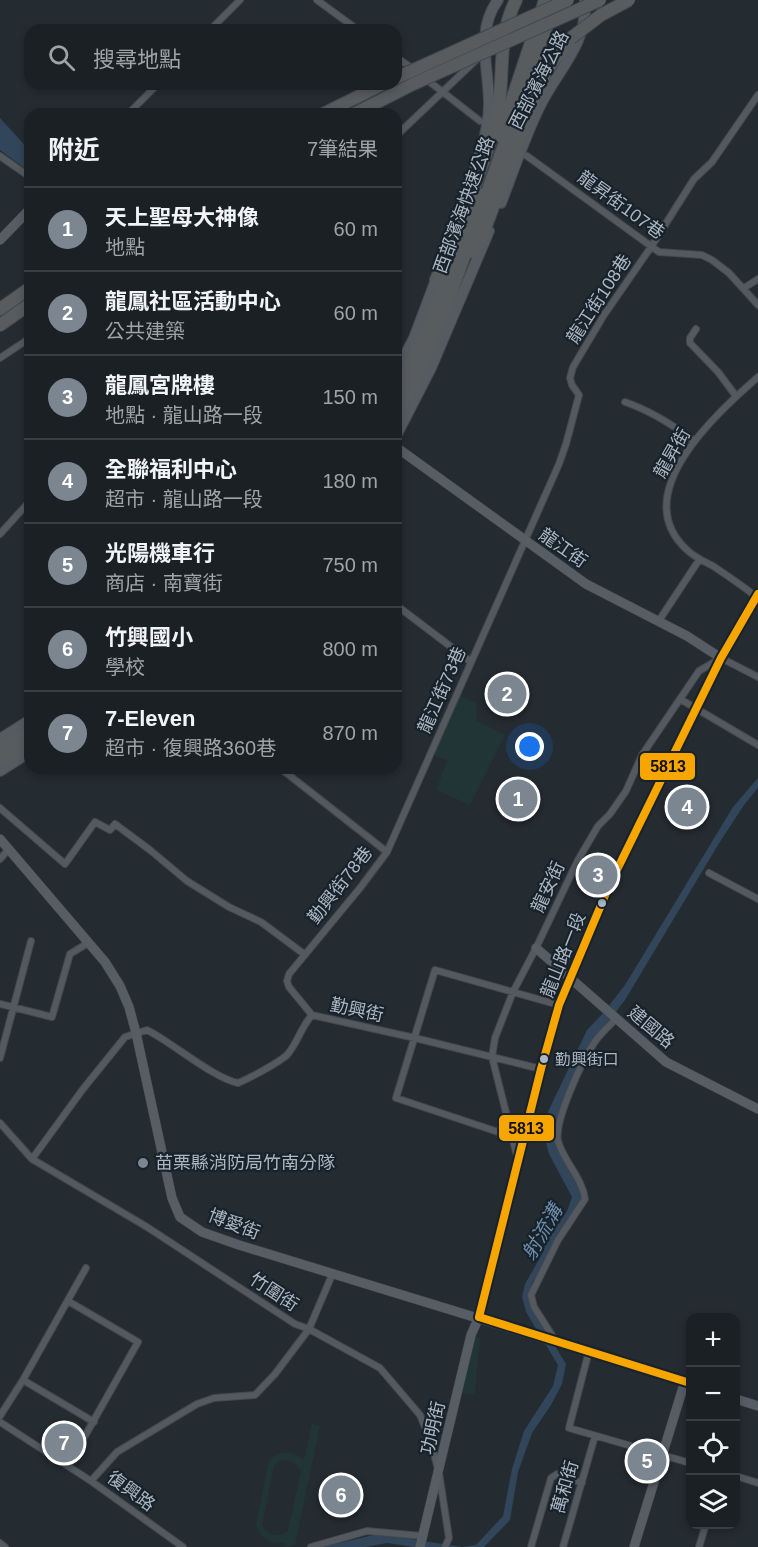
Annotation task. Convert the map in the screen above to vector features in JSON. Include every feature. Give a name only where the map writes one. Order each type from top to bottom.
[{"type":"highway","points":[[443,288],[496,121],[504,30],[516,0]]},
{"type":"highway","name":"西部濱海快速公路","points":[[402,381],[431,321],[493,156],[545,0]]},
{"type":"highway","name":"西部濱海快速公路","points":[[402,406],[412,387],[443,288],[556,0]]},
{"type":"highway","points":[[402,75],[568,0]]},
{"type":"highway","points":[[402,90],[600,0]]},
{"type":"highway","points":[[443,288],[484,231],[537,88],[547,70],[571,38],[601,15],[630,0]]},
{"type":"highway","points":[[334,108],[371,90]]},
{"type":"highway","points":[[366,108],[401,90]]},
{"type":"highway","points":[[0,309],[24,292]]},
{"type":"highway","points":[[0,325],[24,308]]},
{"type":"highway","points":[[0,750],[24,735]]},
{"type":"highway","points":[[0,761],[24,746]]},
{"type":"main road","name":"西部濱海公路","points":[[402,361],[443,288],[485,139],[489,121],[489,101],[484,56],[487,27],[498,0]]},
{"type":"main road","name":"西部濱海公路","points":[[402,424],[466,288],[538,109],[581,38],[586,16],[585,0]]},
{"type":"main road","points":[[0,739],[24,724]]},
{"type":"main road","points":[[0,771],[24,756]]},
{"type":"street","points":[[216,24],[240,0]]},
{"type":"street","points":[[317,0],[350,24]]},
{"type":"street","points":[[402,130],[475,60],[484,56]]},
{"type":"street","points":[[402,61],[480,121]]},
{"type":"street","points":[[134,108],[152,90]]},
{"type":"street","name":"龍江街108巷","points":[[524,541],[566,444],[579,395],[570,378],[573,367],[604,315],[694,179],[712,162],[758,95]]},
{"type":"street","points":[[0,156],[24,173]]},
{"type":"street","name":"龍昇街107巷","points":[[527,156],[659,252],[702,255],[712,260],[729,273],[758,305]]},
{"type":"street","points":[[0,240],[24,215]]},
{"type":"street","points":[[744,288],[758,279]]},
{"type":"street","points":[[696,329],[690,338],[690,343],[718,372],[736,396]]},
{"type":"street","points":[[0,358],[24,342]]},
{"type":"street","name":"龍昇街","points":[[757,596],[699,560],[676,538],[668,521],[665,501],[672,479],[694,441],[708,423],[758,377]]},
{"type":"street","points":[[625,402],[666,420],[694,441]]},
{"type":"street","name":"龍江街","points":[[402,451],[586,584],[687,636],[721,658]]},
{"type":"street","points":[[0,534],[24,508]]},
{"type":"street","name":"龍江街73巷","points":[[387,852],[524,541]]},
{"type":"street","points":[[658,622],[699,560]]},
{"type":"street","name":"龍山路一段","points":[[479,1317],[559,1005],[609,886],[721,658],[757,596]]},
{"type":"street","points":[[402,610],[471,662]]},
{"type":"street","points":[[721,658],[758,677]]},
{"type":"street","name":"龍安街","points":[[519,1164],[510,1136],[492,1056],[495,1038],[513,992],[578,860],[598,826],[619,802],[642,755],[699,671],[721,658]]},
{"type":"street","points":[[680,699],[758,745]]},
{"type":"street","name":"勤興街78巷","points":[[288,774],[387,852],[289,974],[287,981],[289,987],[312,1015]]},
{"type":"street","points":[[0,808],[65,864],[95,822],[110,830],[115,824],[187,881],[229,907],[261,922],[304,954]]},
{"type":"street","name":"博愛街","points":[[0,839],[105,962],[120,986],[136,1033],[172,1198],[180,1217],[202,1232],[332,1275],[479,1317],[686,1381]]},
{"type":"street","points":[[0,859],[9,849]]},
{"type":"street","points":[[709,873],[758,899]]},
{"type":"street","points":[[0,1058],[31,941]]},
{"type":"street","points":[[0,1004],[52,1017],[70,954],[88,944]]},
{"type":"street","name":"建國路","points":[[536,948],[666,1062],[758,1109]]},
{"type":"street","points":[[510,1136],[396,1098],[435,970],[559,1005]]},
{"type":"street","name":"勤興街","points":[[136,1033],[147,1030],[162,1037],[221,1076],[238,1083],[288,1054],[312,1015],[541,1069]]},
{"type":"street","points":[[549,1339],[531,1295],[558,1240],[585,1199],[583,1188],[561,1150],[557,1137],[560,1117],[595,1042],[615,1018]]},
{"type":"street","points":[[32,1159],[83,1089],[125,1037],[136,1033]]},
{"type":"street","name":"竹圍街","points":[[0,1123],[32,1159],[147,1227],[295,1324],[309,1329],[380,1368],[420,1415],[430,1438],[439,1473],[449,1538],[446,1544]]},
{"type":"street","points":[[0,1416],[86,1268]]},
{"type":"street","points":[[91,1481],[117,1452],[197,1404],[214,1398],[255,1395],[275,1374],[309,1329],[332,1275]]},
{"type":"street","points":[[68,1301],[138,1342],[68,1466]]},
{"type":"street","name":"功明街","points":[[422,1540],[471,1335],[479,1317]]},
{"type":"street","points":[[589,1351],[569,1428],[686,1462]]},
{"type":"street","points":[[23,1380],[94,1422]]},
{"type":"street","points":[[634,1547],[686,1388]]},
{"type":"street","points":[[740,1401],[758,1406]]},
{"type":"street","name":"復興路","points":[[0,1422],[91,1481],[183,1547]]},
{"type":"street","name":"萬和街","points":[[563,1547],[595,1436]]},
{"type":"street","points":[[531,1547],[551,1478],[557,1474],[582,1483]]},
{"type":"street","points":[[740,1478],[758,1483]]},
{"type":"street","points":[[699,1547],[704,1529]]},
{"type":"street","points":[[311,1547],[367,1531],[422,1540]]},
{"type":"street","points":[[0,1543],[5,1547]]},
{"type":"green space","points":[[460,696],[476,703],[477,721],[505,735],[470,805],[436,790],[447,760],[434,755]]},
{"type":"green space","points":[[471,1335],[480,1338],[475,1395],[458,1393]]},
{"type":"green space","points":[[312,1424],[320,1426],[295,1545],[285,1547],[284,1543],[266,1539],[256,1525],[269,1460],[282,1453],[287,1453],[304,1460]],"holes":[[[287,1460],[296,1464],[301,1471],[288,1531],[281,1535],[270,1534],[262,1526],[274,1466],[280,1461]]]},
{"type":"water","points":[[0,118],[24,144],[24,168],[0,150]]},
{"type":"water","points":[[758,778],[758,788],[718,845],[625,1000],[588,1048],[558,1116],[555,1126],[556,1144],[580,1189],[581,1199],[556,1237],[545,1262],[532,1283],[529,1296],[533,1310],[566,1364],[562,1384],[532,1433],[518,1472],[510,1520],[484,1547],[462,1547],[476,1545],[503,1516],[512,1469],[524,1431],[553,1386],[558,1365],[526,1312],[522,1297],[525,1284],[550,1235],[567,1211],[572,1197],[549,1154],[544,1136],[545,1118],[587,1030],[625,985],[733,807]]},
{"type":"water","points":[[378,1534],[462,1547],[413,1547],[387,1543],[365,1547],[322,1547]]},
{"type":"transit line","name":"5813","points":[[479,1317],[559,1005],[609,886],[721,658],[758,594]]},
{"type":"transit line","name":"5813","points":[[479,1317],[686,1382]]},
{"type":"place","name":"龍鳳社區活動中心","points":[[507,694]]},
{"type":"place","name":"天上聖母大神像","points":[[518,799]]},
{"type":"place","name":"全聯福利中心","points":[[687,807]]},
{"type":"place","name":"龍鳳宮牌樓","points":[[598,875]]},
{"type":"place","name":"勤興街口","points":[[544,1059]]},
{"type":"place","name":"苗栗縣消防局竹南分隊","points":[[143,1163]]},
{"type":"place","name":"7-Eleven","points":[[64,1443]]},
{"type":"place","name":"光陽機車行","points":[[647,1461]]},
{"type":"place","name":"竹興國小","points":[[341,1495]]},
{"type":"water label","name":"射流溝","points":[[542,1232]]}]
